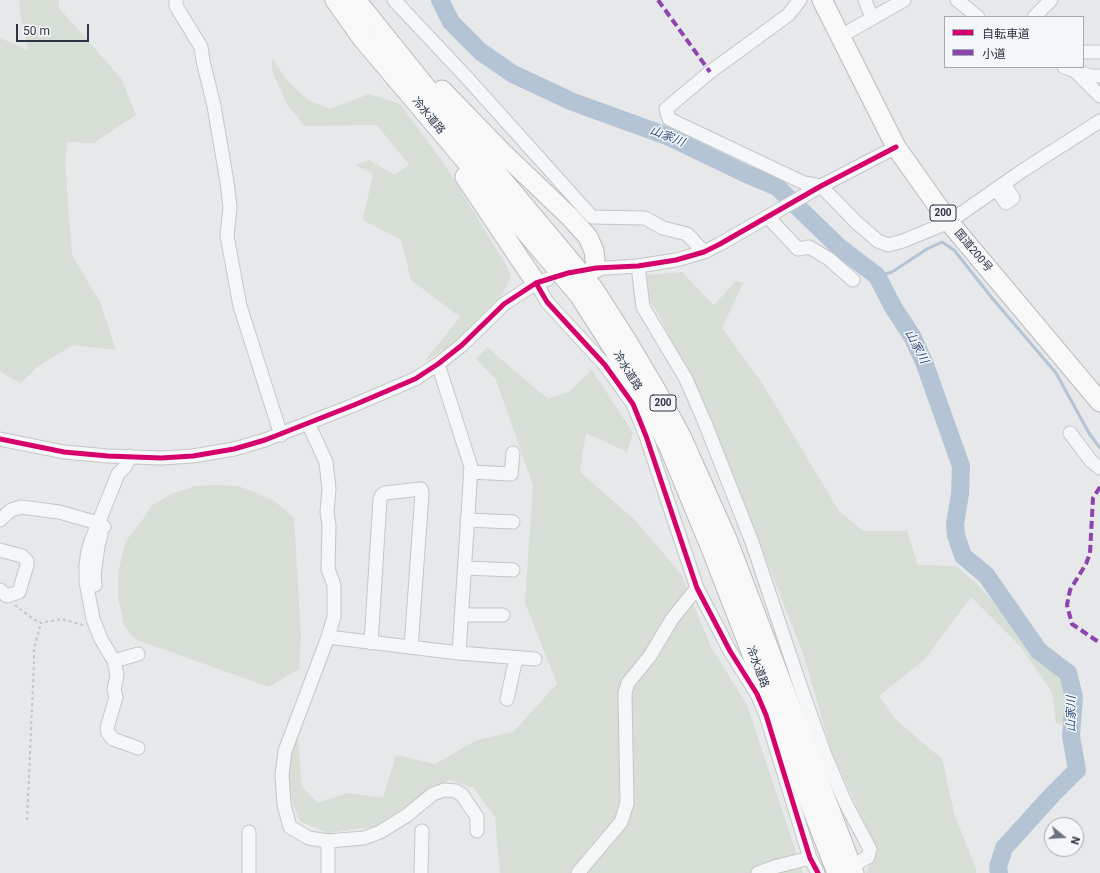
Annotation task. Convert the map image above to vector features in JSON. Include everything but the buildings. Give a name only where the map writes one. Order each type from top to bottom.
[{"type":"highway","name":"冷水道路","points":[[335,0],[361,38],[579,295],[642,394],[669,447],[710,546],[837,873]]},
{"type":"highway","name":"冷水道路","points":[[356,0],[450,117],[593,288],[655,388],[682,438],[727,539],[856,868]]},
{"type":"highway","name":"国道200号","points":[[822,0],[896,147],[949,222],[1100,402]]},
{"type":"highway","points":[[378,27],[434,81],[503,153],[570,217],[588,237],[594,251],[592,269]]},
{"type":"highway","points":[[393,75],[481,199],[542,281]]},
{"type":"street","points":[[176,0],[176,6],[201,48],[214,106],[227,182],[230,207],[227,236],[240,306],[281,435]]},
{"type":"street","points":[[394,0],[470,80],[592,217],[645,218],[663,228],[687,234],[704,252]]},
{"type":"street","points":[[800,0],[788,15],[710,72],[666,109],[669,119],[804,183],[821,186],[857,223],[878,241],[888,245],[903,241],[949,222],[1000,186],[1100,121]]},
{"type":"street","points":[[865,0],[872,18]]},
{"type":"street","points":[[841,36],[904,0]]},
{"type":"street","points":[[957,0],[977,16]]},
{"type":"street","points":[[1035,16],[1051,0]]},
{"type":"street","points":[[1084,52],[1100,52]]},
{"type":"street","points":[[1068,68],[1091,76],[1100,76]]},
{"type":"street","points":[[1068,68],[1100,96]]},
{"type":"street","points":[[592,269],[638,266],[676,260],[704,252],[821,186],[896,147]]},
{"type":"street","points":[[768,217],[798,249],[809,247],[829,259],[853,280]]},
{"type":"street","points":[[638,266],[643,307],[686,379],[705,423],[752,542],[825,755],[846,804],[870,849],[868,857],[856,868]]},
{"type":"street","points":[[0,439],[64,452],[108,456],[128,462],[193,456],[234,449],[281,435],[415,379],[438,364],[462,345],[504,304],[542,281],[547,302],[604,365],[633,404],[646,436],[697,588],[730,651],[757,694],[766,714],[810,858],[818,873]]},
{"type":"street","points":[[438,364],[471,467],[459,653]]},
{"type":"street","points":[[308,424],[326,462],[329,489],[327,512],[329,525],[328,569],[334,585],[334,617],[328,638],[285,751],[282,775],[284,805],[290,827],[309,838],[328,841],[364,838],[380,832],[406,816],[433,794],[444,790],[456,791],[462,795],[477,817],[477,831]]},
{"type":"street","points":[[1070,433],[1090,461],[1100,468]]},
{"type":"street","points":[[470,472],[511,474],[513,453]]},
{"type":"street","points":[[128,462],[126,477],[88,551],[86,565],[89,600],[93,619],[101,639],[123,667],[125,679],[122,694],[116,697],[107,728],[108,734],[114,739],[138,748]]},
{"type":"street","points":[[371,643],[380,499],[382,494],[385,493],[421,489],[411,647]]},
{"type":"street","points":[[0,520],[10,510],[21,507],[59,512],[101,525]]},
{"type":"street","points":[[467,520],[513,522]]},
{"type":"street","points":[[101,525],[94,576],[96,599],[117,660]]},
{"type":"street","points":[[0,550],[22,556],[27,561],[19,592],[3,593]]},
{"type":"street","points":[[465,568],[513,570]]},
{"type":"street","points":[[578,873],[620,822],[627,803],[625,700],[628,682],[650,656],[672,619],[697,588]]},
{"type":"street","points":[[462,615],[503,615]]},
{"type":"street","points":[[328,638],[459,653],[535,659]]},
{"type":"street","points":[[117,660],[138,654]]},
{"type":"street","points":[[507,699],[516,658]]},
{"type":"street","points":[[421,873],[422,831]]},
{"type":"street","points":[[248,873],[249,832]]},
{"type":"street","points":[[328,841],[328,873]]},
{"type":"street","points":[[758,873],[774,867],[810,858]]},
{"type":"path","points":[[3,593],[33,619],[41,623],[61,618],[89,627],[96,627]]},
{"type":"path","points":[[27,820],[34,648],[41,623]]},
{"type":"shaded area","points":[[19,0],[59,0],[59,8],[121,78],[136,115],[94,143],[67,142],[65,162],[72,255],[100,302],[116,350],[73,345],[37,367],[21,383],[0,372],[0,38],[28,50],[20,14]]},
{"type":"shaded area","points":[[272,58],[287,81],[308,100],[330,109],[369,94],[400,104],[443,162],[505,263],[511,277],[500,299],[469,333],[424,362],[460,317],[411,280],[401,240],[363,220],[373,174],[355,165],[369,160],[395,175],[409,165],[377,125],[305,126],[288,106],[272,71]]},
{"type":"shaded area","points":[[682,272],[714,305],[736,281],[743,283],[722,328],[762,383],[839,511],[863,531],[907,531],[918,565],[956,566],[977,584],[1018,628],[1040,658],[1065,676],[1069,699],[1066,726],[1056,723],[1052,692],[1020,646],[971,597],[925,659],[879,696],[895,719],[942,759],[955,816],[977,871],[976,873],[866,873],[874,855],[870,835],[831,750],[804,656],[736,483],[694,387],[657,311],[643,293],[647,275]]},
{"type":"shaded area","points":[[487,347],[548,399],[569,392],[592,370],[633,433],[627,452],[586,433],[580,472],[635,520],[681,574],[711,647],[747,705],[803,873],[500,873],[495,817],[474,788],[449,780],[373,827],[328,833],[300,821],[292,802],[288,774],[297,732],[302,787],[318,803],[347,793],[383,798],[396,755],[435,764],[477,740],[513,732],[557,684],[525,603],[533,485],[496,380],[476,359]]},
{"type":"shaded area","points":[[195,486],[238,486],[257,493],[273,500],[294,518],[301,636],[299,669],[269,687],[140,641],[133,637],[124,625],[118,598],[118,582],[119,568],[126,541],[151,506],[169,495]]},
{"type":"waterway","name":"山家川","points":[[440,0],[451,22],[481,52],[513,74],[573,102],[667,136],[777,187],[839,247],[877,276],[893,307],[912,336],[924,362],[961,466],[960,494],[955,524],[956,535],[963,556],[986,575],[1039,651],[1068,673],[1074,697],[1071,736],[1077,770],[1004,848],[998,867],[999,873]]},
{"type":"waterway","points":[[877,276],[892,272],[927,249],[942,242],[954,250],[992,298],[1056,373],[1089,433],[1100,448]]},
{"type":"marked path","points":[[658,0],[710,72]]},
{"type":"marked path","points":[[1100,487],[1093,498],[1090,553],[1086,564],[1070,590],[1067,605],[1072,624],[1100,643]]},
{"type":"cycle path","points":[[0,439],[64,452],[108,456],[161,458],[193,456],[234,449],[265,440],[415,379],[438,364],[462,345],[504,304],[536,283],[568,273],[596,268],[638,266],[676,260],[704,252],[821,186],[896,147]]},
{"type":"cycle path","points":[[536,283],[547,302],[605,365],[633,404],[646,436],[697,588],[730,651],[757,694],[766,715],[810,858],[818,873]]}]
